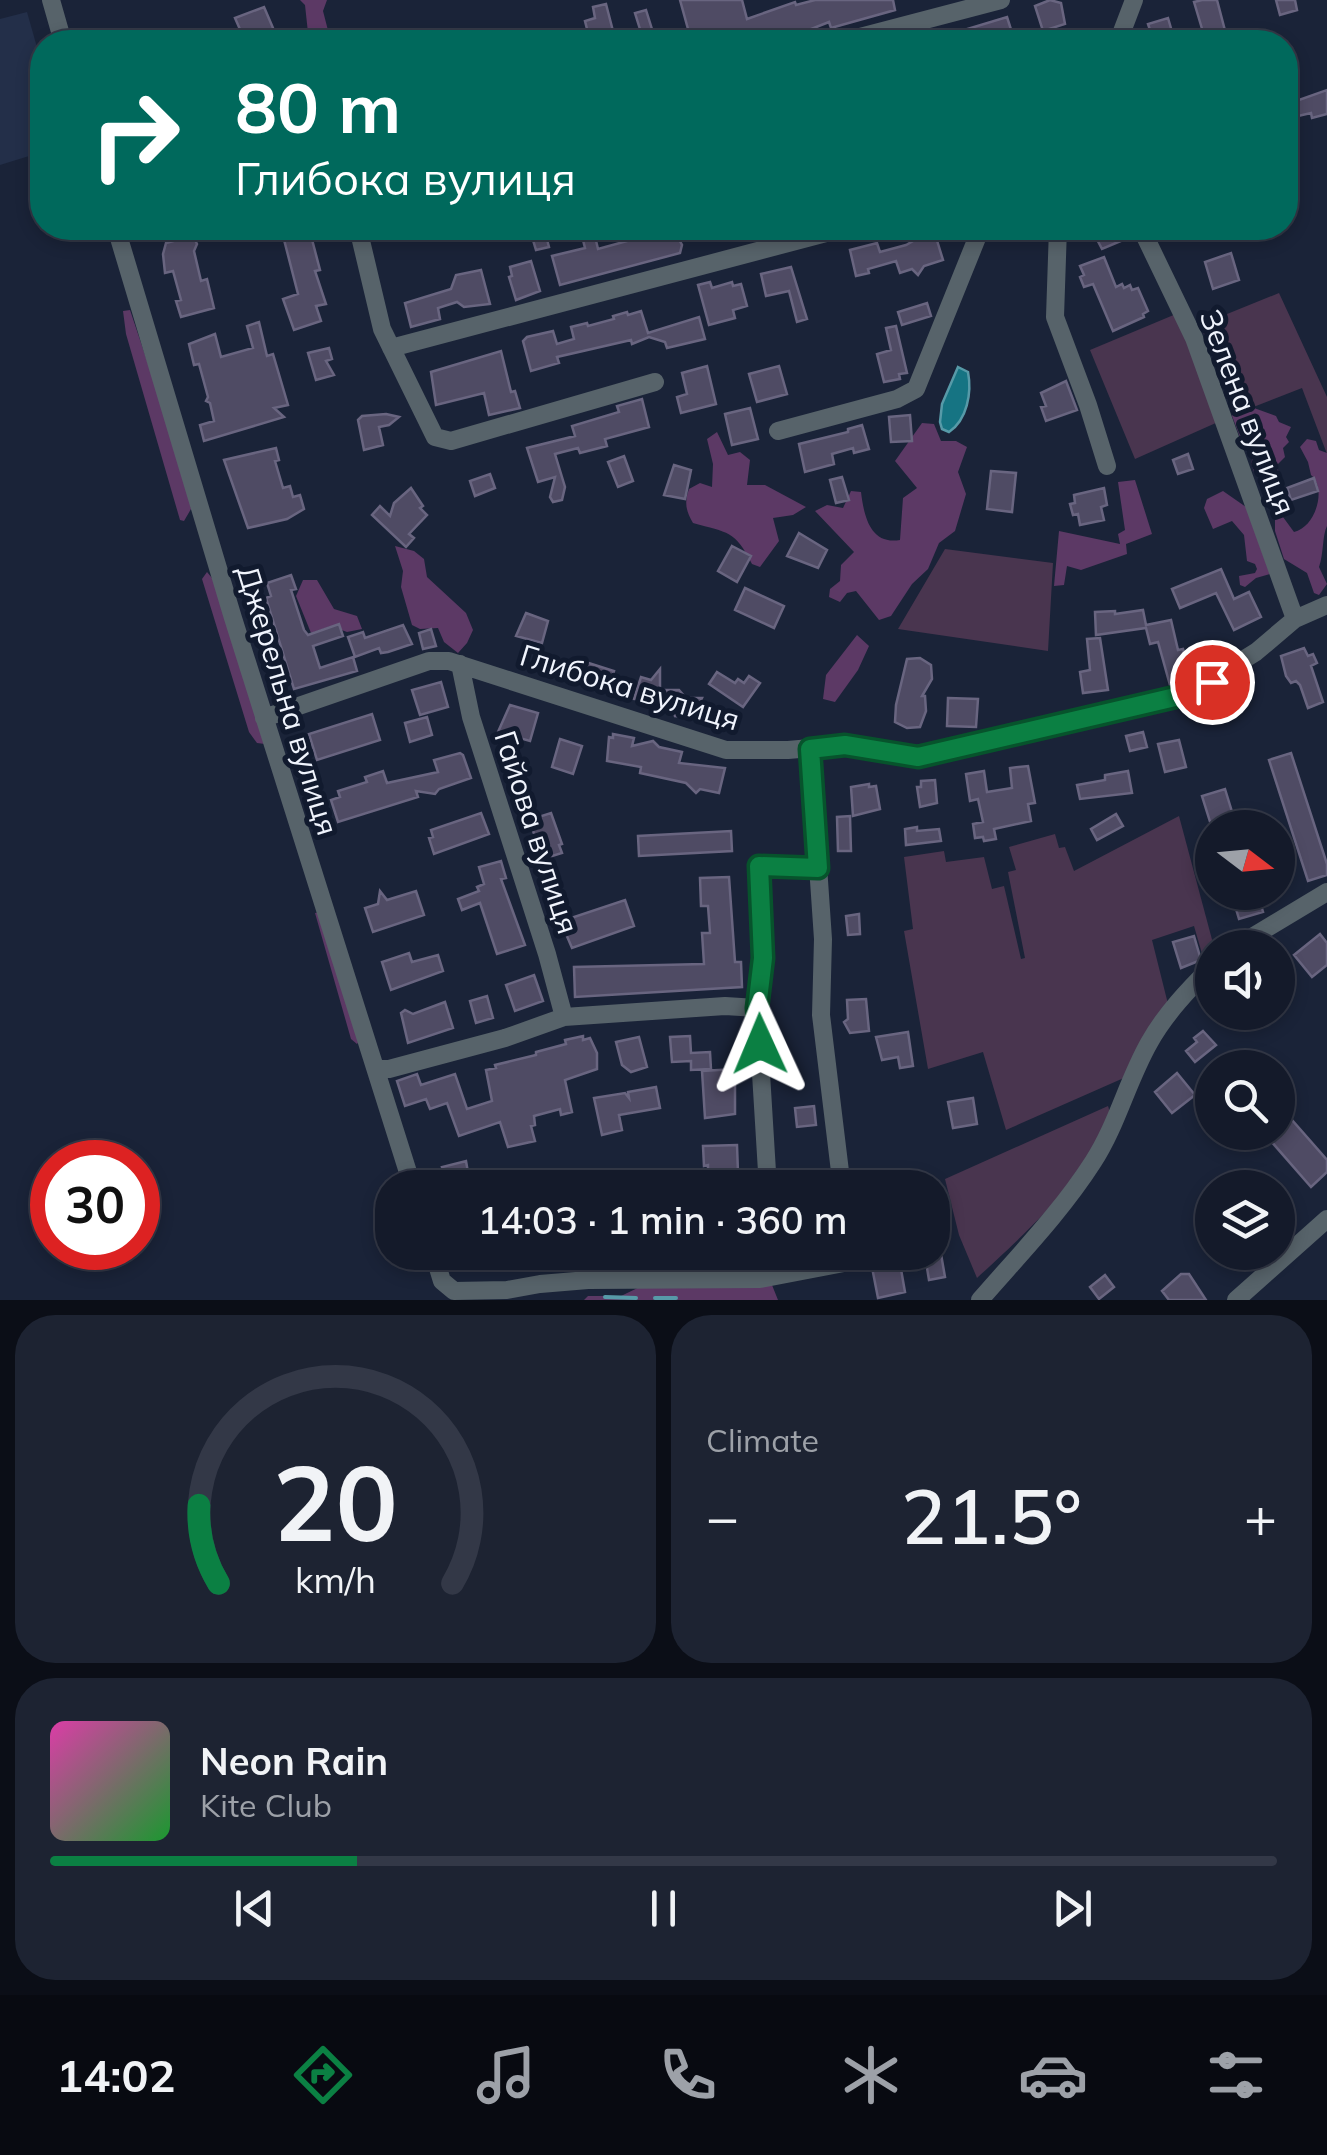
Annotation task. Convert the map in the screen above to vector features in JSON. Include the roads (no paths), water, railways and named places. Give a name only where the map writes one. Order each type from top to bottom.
[{"type":"street","points":[[51,0],[60,30]]},
{"type":"street","points":[[886,30],[1000,0]]},
{"type":"street","points":[[1123,30],[1134,0]]},
{"type":"street","name":"Джерельна вулиця","points":[[120,240],[264,718],[409,1170]]},
{"type":"street","points":[[361,240],[382,329],[435,437],[451,441],[655,382]]},
{"type":"street","points":[[392,348],[800,240]]},
{"type":"street","points":[[778,431],[897,399],[916,389],[977,240]]},
{"type":"street","points":[[1058,240],[1055,317],[1106,466]]},
{"type":"street","name":"Зелена вулиця","points":[[1147,240],[1194,338],[1295,619]]},
{"type":"street","points":[[1295,619],[1327,605]]},
{"type":"street","name":"Глибока вулиця","points":[[460,664],[726,750],[845,745],[918,757],[1188,694],[1256,652],[1295,619]]},
{"type":"street","points":[[264,718],[429,662],[460,664]]},
{"type":"street","name":"Гайова вулиця","points":[[460,664],[472,717],[564,1017]]},
{"type":"street","points":[[810,749],[823,939],[821,1015],[840,1170]]},
{"type":"street","points":[[767,1170],[757,1008],[763,958],[759,866],[818,868]]},
{"type":"street","points":[[1264,930],[1327,892]]},
{"type":"street","points":[[980,1300],[1062,1206],[1093,1162],[1111,1132],[1149,1042],[1169,1012],[1195,984]]},
{"type":"street","points":[[378,1069],[389,1070],[505,1038],[564,1017],[725,1006],[757,1008]]},
{"type":"street","points":[[1236,1300],[1327,1219]]},
{"type":"street","points":[[439,1270],[442,1281],[454,1291],[507,1290],[588,1280],[760,1279],[798,1270]]},
{"type":"street","points":[[778,1270],[778,1275]]},
{"type":"waterway","points":[[605,1297],[636,1298]]},
{"type":"waterway","points":[[655,1298],[676,1298]]}]
